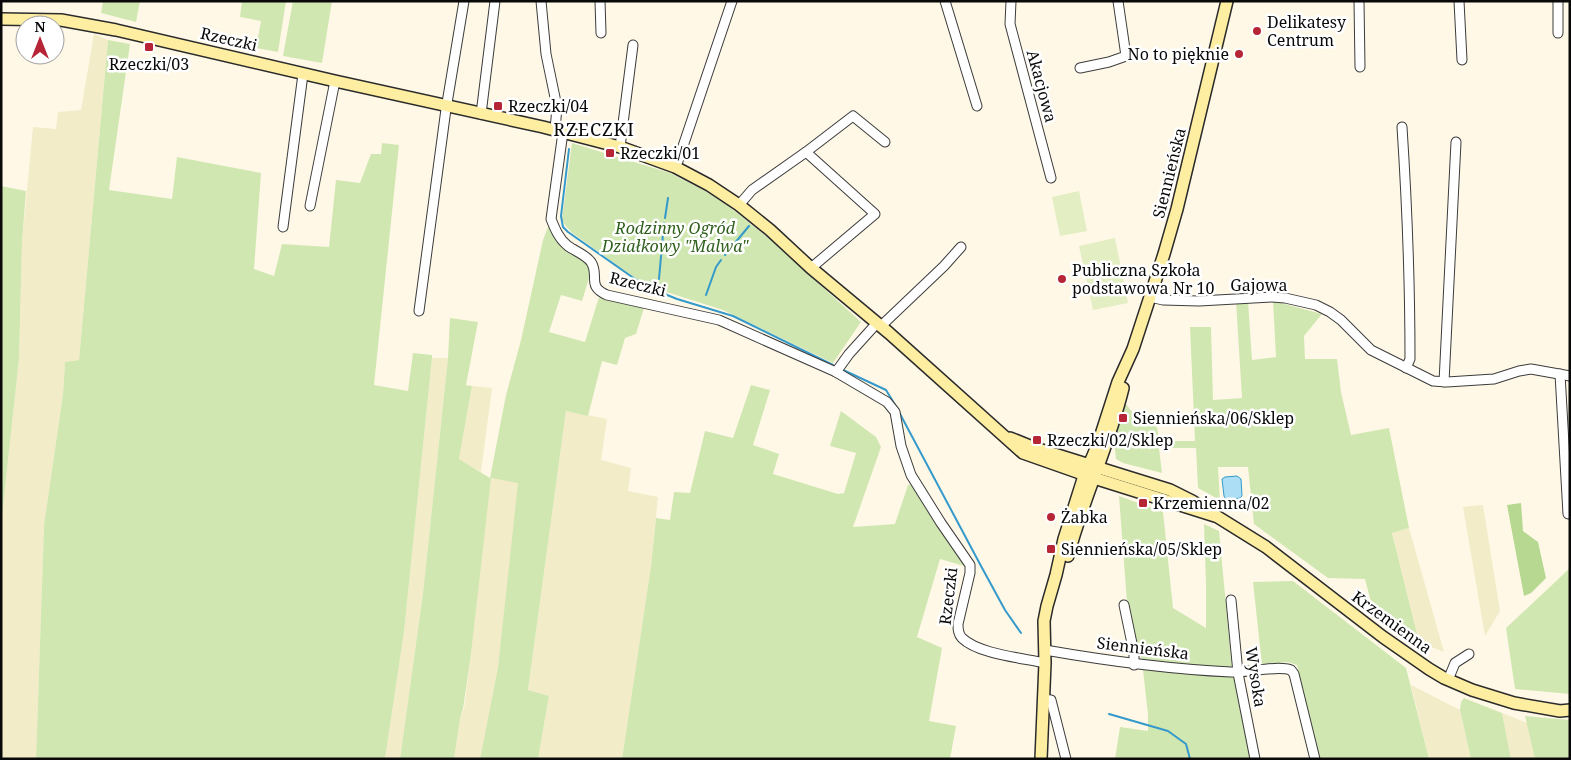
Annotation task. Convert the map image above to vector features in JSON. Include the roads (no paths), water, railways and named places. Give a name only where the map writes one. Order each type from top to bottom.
[{"type":"main road","name":"Siennieńska","points":[[1041,759],[1045,663],[1044,621],[1047,606],[1064,539],[1094,466],[1118,382],[1133,350],[1177,209],[1228,1]]},
{"type":"main road","name":"Rzeczki","points":[[1,20],[82,22],[559,131],[620,147],[675,167],[709,185],[739,205],[770,230],[1023,453],[1089,477]]},
{"type":"main road","name":"Rzeczki","points":[[1002,434],[1034,448],[1094,466]]},
{"type":"main road","name":"Krzemienna","points":[[1094,466],[1170,490],[1215,516]]},
{"type":"main road","name":"Krzemienna","points":[[1089,477],[1215,516],[1228,522],[1266,547],[1409,656],[1448,680],[1472,690],[1514,703],[1560,711],[1570,710]]},
{"type":"street","points":[[419,311],[447,106],[464,1]]},
{"type":"street","points":[[481,114],[495,1]]},
{"type":"street","name":"Rzeczki","points":[[541,1],[546,54],[557,107],[559,131],[551,219],[557,233],[566,245],[591,263],[594,272],[594,284],[600,292],[719,320],[836,372],[878,396],[891,407],[897,419],[901,446],[912,475],[940,523],[970,565],[958,624],[961,638],[981,650],[1045,663]]},
{"type":"street","points":[[600,1],[601,33]]},
{"type":"street","points":[[675,167],[697,108],[732,1]]},
{"type":"street","points":[[945,1],[977,106]]},
{"type":"street","name":"Akacjowa","points":[[1011,1],[1010,24],[1052,178]]},
{"type":"street","points":[[1080,68],[1109,62],[1126,56],[1118,1]]},
{"type":"street","points":[[1359,1],[1360,67]]},
{"type":"street","points":[[1459,1],[1462,60]]},
{"type":"street","points":[[1558,1],[1558,33]]},
{"type":"street","points":[[620,147],[633,45]]},
{"type":"street","points":[[283,226],[303,74]]},
{"type":"street","points":[[310,206],[335,81]]},
{"type":"street","points":[[739,205],[752,190],[854,116],[885,142]]},
{"type":"street","points":[[1402,127],[1410,298],[1410,359],[1406,368]]},
{"type":"street","points":[[1444,382],[1456,142]]},
{"type":"street","points":[[806,152],[875,214],[811,268]]},
{"type":"street","points":[[836,372],[849,354],[944,266],[961,247]]},
{"type":"street","name":"Gajowa","points":[[1150,297],[1163,300],[1199,301],[1272,297],[1316,305],[1341,320],[1371,350],[1433,381],[1494,380],[1519,371],[1531,369],[1570,376]]},
{"type":"street","points":[[1560,374],[1568,514]]},
{"type":"street","name":"Wysoka","points":[[1231,600],[1238,673],[1255,759]]},
{"type":"street","points":[[1124,605],[1134,653],[1134,665]]},
{"type":"street","name":"Siennieńska","points":[[1045,650],[1134,665],[1238,673],[1292,670],[1316,759]]},
{"type":"street","points":[[1448,680],[1455,663],[1469,654]]},
{"type":"street","points":[[1043,699],[1051,700],[1066,759]]},
{"type":"water","points":[[1237,476],[1241,479],[1242,496],[1226,500],[1222,479]]},
{"type":"waterway","points":[[569,149],[561,216],[563,227],[568,232],[645,286],[677,299],[733,316],[833,365]]},
{"type":"waterway","points":[[665,218],[668,198]]},
{"type":"waterway","points":[[659,279],[664,223]]},
{"type":"waterway","points":[[725,255],[749,226]]},
{"type":"waterway","points":[[706,295],[716,267],[721,260]]},
{"type":"waterway","points":[[841,369],[886,390],[897,408]]},
{"type":"waterway","points":[[899,412],[1005,610],[1021,633]]},
{"type":"waterway","points":[[1109,714],[1168,731],[1186,744],[1190,759]]},
{"type":"place","name":"Delikatesy Centrum","points":[[1257,31]]},
{"type":"place","name":"Rzeczki/03","points":[[149,47]]},
{"type":"place","name":"No to pięknie","points":[[1239,54]]},
{"type":"place","name":"Rzeczki/04","points":[[498,106]]},
{"type":"place","name":"Rzeczki/01","points":[[610,153]]},
{"type":"place","name":"Publiczna Szkoła podstawowa Nr 10","points":[[1062,279]]},
{"type":"place","name":"Siennieńska/06/Sklep","points":[[1123,418]]},
{"type":"place","name":"Rzeczki/02/Sklep","points":[[1037,440]]},
{"type":"place","name":"Krzemienna/02","points":[[1143,503]]},
{"type":"place","name":"Żabka","points":[[1051,517]]},
{"type":"place","name":"Siennieńska/05/Sklep","points":[[1051,549]]},
{"type":"district","name":"RZECZKI","points":[[594,130]]},
{"type":"park label","name":"Rodzinny Ogród Działkowy \"Malwa\"","points":[[675,237]]}]
